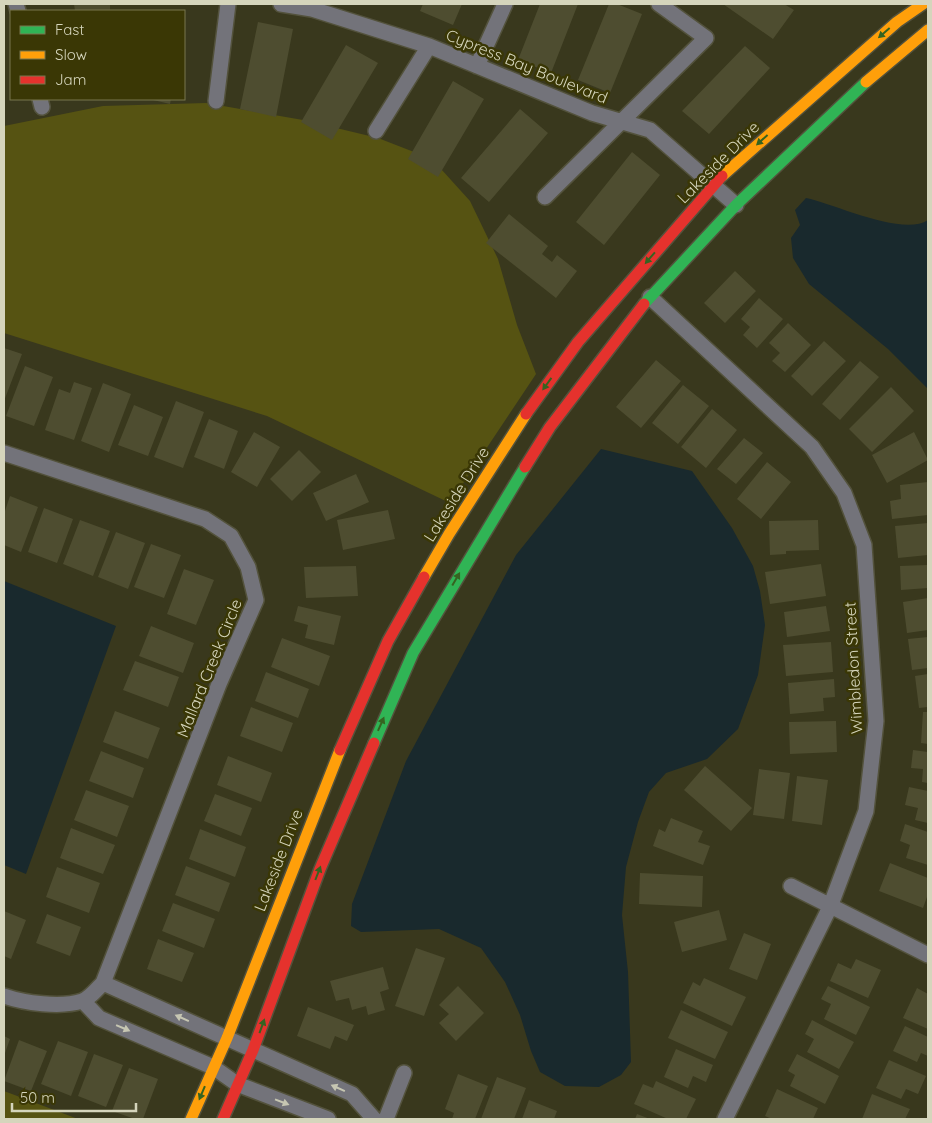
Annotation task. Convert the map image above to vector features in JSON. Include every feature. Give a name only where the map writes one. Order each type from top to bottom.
[{"type":"street","points":[[216,101],[228,4]]},
{"type":"street","name":"Cypress Bay Boulevard","points":[[281,4],[314,6],[429,46],[592,113],[650,130],[714,184],[736,206]]},
{"type":"street","points":[[477,66],[505,4]]},
{"type":"street","points":[[545,196],[706,38],[659,4]]},
{"type":"street","name":"Lakeside Drive","points":[[191,1119],[226,1038],[349,726],[388,641],[449,534],[527,412],[578,342],[714,184],[897,22],[923,4]]},
{"type":"street","points":[[223,1119],[253,1050],[320,869],[413,653],[476,545],[550,427],[650,297],[736,206],[842,102],[928,30]]},
{"type":"street","points":[[376,131],[429,46]]},
{"type":"street","name":"Wimbledon Street","points":[[650,297],[812,447],[844,493],[864,545],[876,721],[866,811],[830,907],[725,1119]]},
{"type":"street","name":"Mallard Creek Circle","points":[[4,453],[205,519],[231,536],[248,567],[256,600],[219,684],[103,984],[83,1001]]},
{"type":"street","points":[[790,886],[928,955]]},
{"type":"street","points":[[103,984],[352,1094],[374,1119]]},
{"type":"street","points":[[4,996],[17,1001],[52,1004],[83,1001],[99,1018],[213,1067],[237,1084],[328,1119]]},
{"type":"street","points":[[386,1119],[404,1074]]},
{"type":"shaded area","points":[[206,103],[303,120],[378,138],[432,159],[470,201],[498,259],[517,325],[536,374],[450,503],[267,416],[4,333],[4,126],[103,106]]},
{"type":"shaded area","points":[[806,198],[868,218],[902,225],[917,224],[928,220],[928,389],[888,349],[809,284],[793,258],[791,238],[800,225],[795,210]]},
{"type":"shaded area","points":[[601,449],[692,471],[732,528],[753,566],[760,591],[765,625],[758,675],[738,729],[707,759],[666,773],[649,792],[638,822],[626,867],[622,915],[628,972],[631,1062],[621,1075],[599,1087],[565,1086],[540,1072],[531,1051],[520,1015],[505,982],[481,948],[439,929],[361,932],[351,926],[352,904],[406,761],[516,555]]},
{"type":"shaded area","points":[[4,581],[116,626],[26,874],[4,865]]},
{"type":"shaded area","points":[[4,1091],[78,1119],[4,1119]]},
{"type":"building","points":[[74,4],[110,4],[110,10],[75,10]]},
{"type":"building","points":[[423,4],[462,4],[453,25],[420,11]]},
{"type":"building","points":[[540,4],[578,4],[551,73],[518,60]]},
{"type":"building","points":[[609,4],[617,4],[642,14],[610,93],[578,80]]},
{"type":"building","points":[[723,4],[784,4],[794,10],[773,39]]},
{"type":"building","points":[[258,22],[293,29],[276,117],[240,109]]},
{"type":"building","points":[[346,45],[378,63],[332,140],[301,122]]},
{"type":"building","points":[[745,46],[770,68],[709,134],[682,111]]},
{"type":"building","points":[[453,81],[484,99],[438,177],[408,159]]},
{"type":"building","points":[[153,100],[171,100],[170,104]]},
{"type":"building","points":[[520,109],[548,133],[489,202],[461,178]]},
{"type":"building","points":[[632,152],[660,175],[604,245],[576,222]]},
{"type":"building","points":[[509,214],[548,246],[542,254],[552,262],[557,255],[577,271],[556,298],[486,243]]},
{"type":"building","points":[[735,271],[756,291],[725,323],[704,303]]},
{"type":"building","points":[[759,298],[783,319],[757,348],[743,335],[750,327],[741,319]]},
{"type":"building","points":[[788,323],[811,345],[785,372],[772,361],[780,353],[769,343]]},
{"type":"building","points":[[824,341],[846,361],[812,396],[791,376]]},
{"type":"building","points":[[4,348],[22,354],[4,401]]},
{"type":"building","points":[[656,360],[681,381],[641,428],[616,407]]},
{"type":"building","points":[[860,361],[879,377],[840,420],[822,404]]},
{"type":"building","points":[[25,366],[53,377],[34,426],[6,416]]},
{"type":"building","points":[[74,382],[92,388],[74,440],[45,430],[59,389],[70,393]]},
{"type":"building","points":[[103,383],[131,394],[109,452],[81,441]]},
{"type":"building","points":[[683,385],[709,406],[678,444],[652,423]]},
{"type":"building","points":[[891,387],[914,411],[872,452],[849,429]]},
{"type":"building","points":[[176,401],[204,412],[183,468],[154,457]]},
{"type":"building","points":[[134,405],[163,417],[148,456],[118,445]]},
{"type":"building","points":[[712,409],[737,430],[706,468],[681,447]]},
{"type":"building","points":[[209,419],[238,431],[224,469],[194,457]]},
{"type":"building","points":[[254,432],[280,447],[257,487],[231,472]]},
{"type":"building","points":[[914,432],[928,460],[887,483],[872,455]]},
{"type":"building","points":[[744,438],[763,453],[736,484],[717,469]]},
{"type":"building","points":[[299,450],[321,472],[292,501],[270,479]]},
{"type":"building","points":[[767,462],[791,482],[761,519],[737,499]]},
{"type":"building","points":[[356,474],[369,502],[326,521],[313,493]]},
{"type":"building","points":[[928,482],[928,515],[892,519],[890,501],[901,499],[900,485]]},
{"type":"building","points":[[10,496],[38,507],[21,552],[4,545],[4,514]]},
{"type":"building","points":[[44,508],[73,519],[57,563],[28,552]]},
{"type":"building","points":[[388,510],[395,539],[343,550],[337,520]]},
{"type":"building","points":[[80,520],[110,531],[93,576],[63,564]]},
{"type":"building","points":[[818,520],[819,550],[786,551],[786,554],[770,555],[769,521]]},
{"type":"building","points":[[928,523],[928,555],[898,558],[895,526]]},
{"type":"building","points":[[116,532],[145,543],[128,589],[98,577]]},
{"type":"building","points":[[151,544],[181,555],[164,598],[134,587]]},
{"type":"building","points":[[821,564],[826,596],[770,604],[765,572]]},
{"type":"building","points":[[928,565],[928,588],[901,590],[900,566]]},
{"type":"building","points":[[356,566],[358,596],[306,598],[304,567]]},
{"type":"building","points":[[184,569],[214,580],[196,625],[167,614]]},
{"type":"building","points":[[928,598],[928,630],[907,633],[903,602]]},
{"type":"building","points":[[298,606],[341,616],[334,645],[305,638],[308,625],[294,621]]},
{"type":"building","points":[[826,606],[830,631],[787,637],[784,612]]},
{"type":"building","points":[[151,626],[194,643],[183,673],[139,656]]},
{"type":"building","points":[[928,637],[928,668],[912,670],[908,639]]},
{"type":"building","points":[[282,638],[330,656],[319,686],[271,667]]},
{"type":"building","points":[[831,642],[833,672],[786,676],[783,645]]},
{"type":"building","points":[[135,661],[179,677],[168,707],[123,690]]},
{"type":"building","points":[[266,672],[309,689],[298,718],[255,701]]},
{"type":"building","points":[[928,674],[928,707],[919,708],[915,676]]},
{"type":"building","points":[[834,679],[835,697],[823,698],[824,711],[790,714],[788,683]]},
{"type":"building","points":[[251,707],[293,723],[282,752],[240,736]]},
{"type":"building","points":[[115,711],[160,728],[148,759],[103,742]]},
{"type":"building","points":[[923,712],[928,712],[928,744],[921,743]]},
{"type":"building","points":[[836,721],[837,752],[790,754],[789,722]]},
{"type":"building","points":[[913,750],[928,752],[928,783],[922,782],[923,769],[911,768]]},
{"type":"building","points":[[101,751],[144,768],[133,798],[89,781]]},
{"type":"building","points":[[228,756],[272,773],[261,802],[217,785]]},
{"type":"building","points":[[705,766],[752,808],[731,831],[684,790]]},
{"type":"building","points":[[759,769],[790,773],[784,819],[753,815]]},
{"type":"building","points":[[797,776],[828,780],[822,825],[792,821]]},
{"type":"building","points":[[909,787],[928,791],[928,823],[915,820],[918,808],[905,805]]},
{"type":"building","points":[[86,790],[129,806],[117,837],[74,820]]},
{"type":"building","points":[[215,794],[252,808],[241,836],[204,821]]},
{"type":"building","points":[[671,818],[703,831],[698,842],[710,846],[703,865],[653,846],[659,829],[665,832]]},
{"type":"building","points":[[905,824],[928,832],[928,865],[906,858],[910,845],[900,841]]},
{"type":"building","points":[[71,828],[115,845],[103,874],[60,858]]},
{"type":"building","points":[[200,829],[246,847],[235,877],[189,859]]},
{"type":"building","points":[[890,863],[928,878],[928,894],[923,908],[879,891]]},
{"type":"building","points":[[186,866],[230,883],[219,912],[175,895]]},
{"type":"building","points":[[57,867],[100,883],[89,913],[46,897]]},
{"type":"building","points":[[640,873],[703,876],[702,907],[639,904]]},
{"type":"building","points":[[173,903],[215,919],[204,948],[162,931]]},
{"type":"building","points":[[719,910],[727,940],[682,952],[674,922]]},
{"type":"building","points":[[4,911],[26,920],[11,959],[4,956]]},
{"type":"building","points":[[47,914],[81,927],[70,956],[36,943]]},
{"type":"building","points":[[744,933],[771,944],[757,980],[729,969]]},
{"type":"building","points":[[158,939],[194,953],[182,982],[147,969]]},
{"type":"building","points":[[416,948],[445,958],[424,1016],[395,1006]]},
{"type":"building","points":[[856,959],[881,970],[868,998],[830,981],[838,963],[851,969]]},
{"type":"building","points":[[383,967],[389,989],[380,992],[385,1010],[368,1015],[366,1006],[352,1010],[349,998],[336,1001],[330,981]]},
{"type":"building","points":[[704,978],[746,997],[732,1026],[683,1003],[693,982],[700,986]]},
{"type":"building","points":[[458,986],[484,1013],[456,1041],[439,1023],[449,1014],[439,1005]]},
{"type":"building","points":[[828,986],[870,1007],[856,1035],[824,1019],[831,1004],[821,999]]},
{"type":"building","points":[[917,988],[928,994],[928,1029],[903,1018]]},
{"type":"building","points":[[308,1007],[354,1025],[347,1041],[335,1036],[330,1049],[297,1036]]},
{"type":"building","points":[[681,1010],[728,1032],[715,1059],[668,1038]]},
{"type":"building","points":[[812,1020],[854,1042],[839,1069],[807,1052],[814,1039],[805,1034]]},
{"type":"building","points":[[905,1026],[928,1037],[928,1056],[921,1053],[917,1062],[893,1051]]},
{"type":"building","points":[[4,1036],[10,1039],[4,1056]]},
{"type":"building","points":[[19,1040],[47,1051],[31,1091],[4,1081]]},
{"type":"building","points":[[58,1041],[88,1052],[71,1096],[41,1084]]},
{"type":"building","points":[[676,1049],[713,1065],[706,1082],[693,1076],[688,1088],[664,1077]]},
{"type":"building","points":[[94,1054],[123,1065],[106,1107],[78,1096]]},
{"type":"building","points":[[797,1054],[839,1076],[825,1104],[790,1086],[795,1075],[788,1071]]},
{"type":"building","points":[[889,1060],[926,1076],[918,1094],[906,1089],[901,1099],[876,1088]]},
{"type":"building","points":[[129,1068],[158,1079],[143,1119],[135,1119],[112,1111]]},
{"type":"building","points":[[458,1074],[488,1086],[475,1119],[452,1119],[454,1113],[445,1109]]},
{"type":"building","points":[[497,1077],[526,1088],[514,1119],[481,1119]]},
{"type":"building","points":[[656,1081],[696,1099],[686,1119],[668,1119],[634,1104],[643,1084],[653,1088]]},
{"type":"building","points":[[777,1089],[818,1108],[813,1119],[772,1119],[765,1116]]},
{"type":"building","points":[[872,1094],[910,1109],[905,1119],[862,1119]]},
{"type":"building","points":[[529,1100],[557,1111],[554,1119],[522,1119]]},
{"type":"building","points":[[637,1114],[650,1119],[635,1119]]},
{"type":"traffic: fast","points":[[644,304],[736,205],[866,82]]},
{"type":"traffic: fast","points":[[374,743],[413,653],[525,467]]},
{"type":"traffic: slow","points":[[722,176],[897,22],[923,4]]},
{"type":"traffic: slow","points":[[866,82],[928,30]]},
{"type":"traffic: slow","points":[[424,577],[449,534],[526,414]]},
{"type":"traffic: slow","points":[[191,1119],[227,1038],[340,750]]},
{"type":"traffic: jam","points":[[526,414],[578,342],[722,176]]},
{"type":"traffic: jam","points":[[525,467],[550,427],[644,304]]},
{"type":"traffic: jam","points":[[340,750],[388,641],[424,577]]},
{"type":"traffic: jam","points":[[223,1119],[253,1050],[320,869],[374,743]]}]
